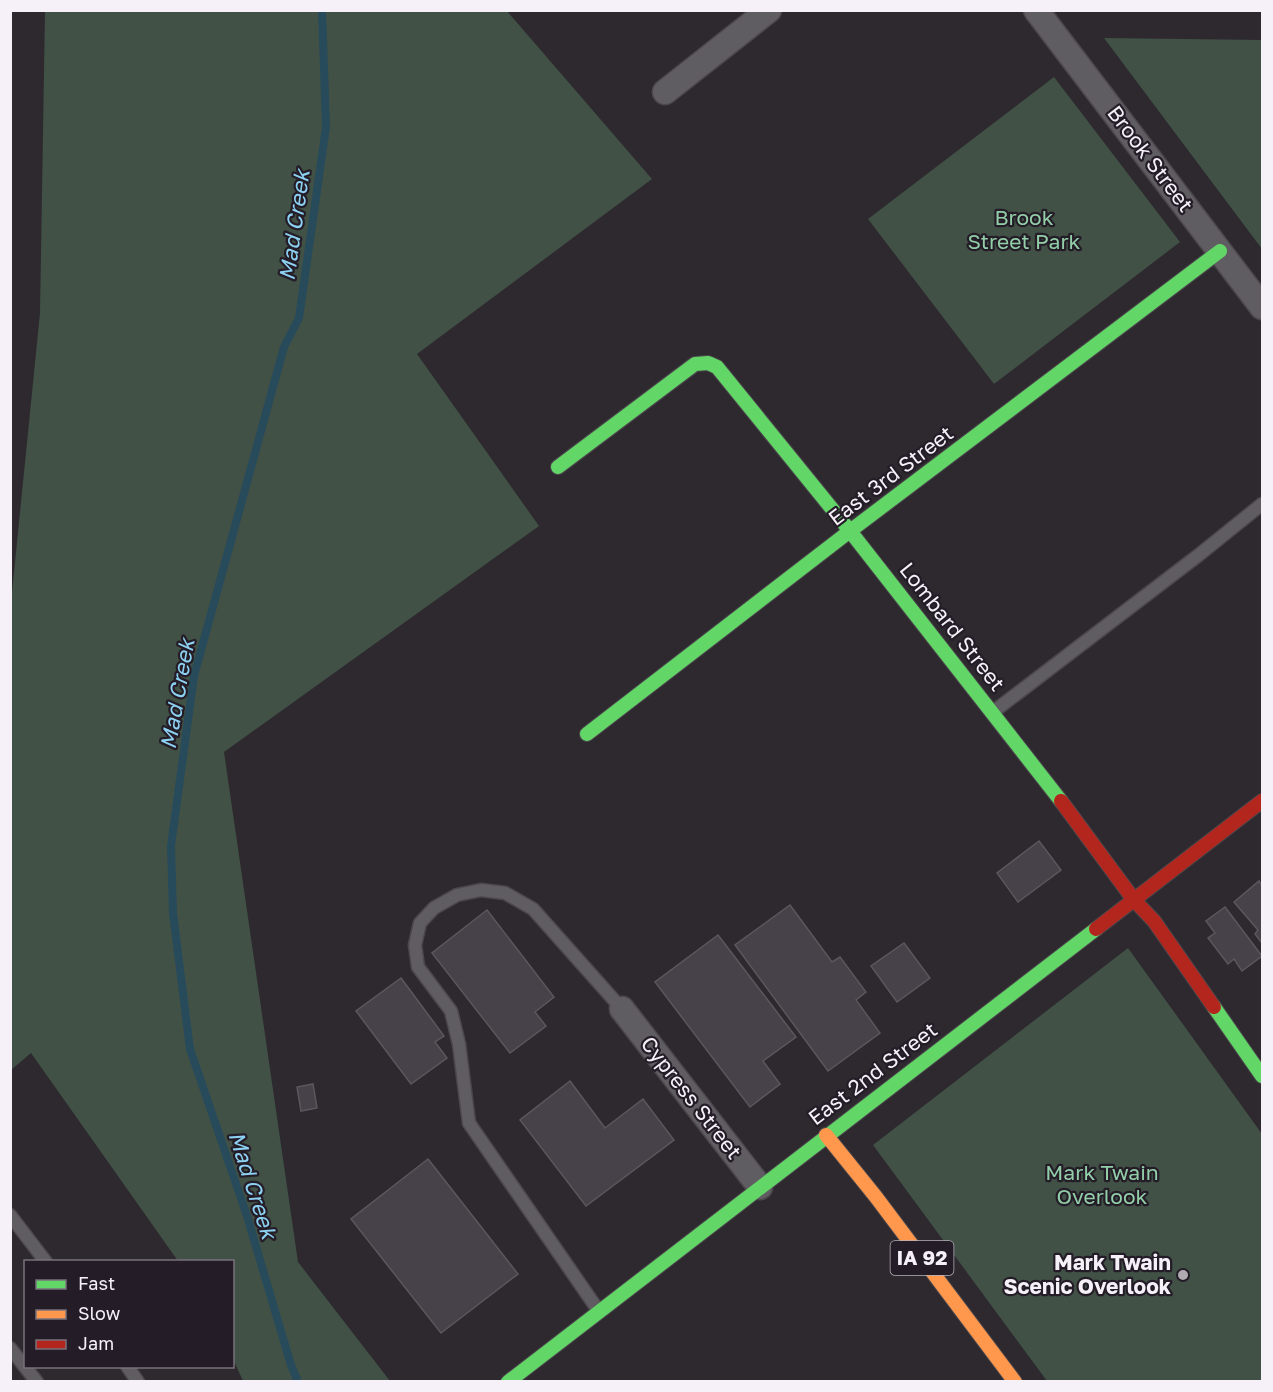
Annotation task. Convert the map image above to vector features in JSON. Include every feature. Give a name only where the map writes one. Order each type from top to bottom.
[{"type":"street","points":[[665,92],[769,10]]},
{"type":"street","name":"Brook Street","points":[[1036,10],[1263,307]]},
{"type":"street","name":"East 3rd Street","points":[[587,734],[763,597],[830,549],[850,531],[1220,251]]},
{"type":"street","name":"Lombard Street","points":[[558,467],[695,364],[712,363],[720,369],[992,712],[1134,900],[1154,921],[1263,1076]]},
{"type":"street","name":"East 2nd Street","points":[[508,1382],[1263,801]]},
{"type":"street","name":"Cypress Street","points":[[622,1009],[760,1187]]},
{"type":"street","name":"IA 92","points":[[826,1136],[876,1197],[1015,1382]]},
{"type":"lane","points":[[992,712],[1263,504]]},
{"type":"lane","points":[[599,1311],[470,1123],[459,1044],[451,1011],[418,966],[415,945],[420,923],[434,909],[457,895],[481,890],[505,893],[533,909],[622,1009]]},
{"type":"lane","points":[[10,1215],[44,1260]]},
{"type":"lane","points":[[10,1348],[24,1366]]},
{"type":"lane","points":[[25,1368],[36,1382]]},
{"type":"lane","points":[[128,1368],[138,1382]]},
{"type":"green space","points":[[45,11],[507,11],[652,179],[417,354],[539,526],[224,752],[298,1262],[390,1381],[243,1381],[234,1361],[234,1260],[177,1260],[31,1053],[11,1070],[10,612],[40,313]]},
{"type":"green space","points":[[1104,38],[1262,40],[1262,249]]},
{"type":"green space","name":"Brook Street Park","points":[[1054,77],[1180,242],[994,384],[868,219]]},
{"type":"green space","name":"Mark Twain Overlook","points":[[1128,948],[1262,1134],[1262,1381],[1047,1381],[873,1145]]},
{"type":"building","points":[[1039,841],[1061,870],[1018,902],[997,873]]},
{"type":"building","points":[[1259,881],[1262,886],[1262,943],[1255,934],[1258,930],[1234,902]]},
{"type":"building","points":[[790,905],[832,962],[840,957],[866,992],[856,1000],[880,1033],[828,1071],[735,945]]},
{"type":"building","points":[[1225,907],[1262,956],[1242,971],[1234,959],[1228,964],[1208,938],[1215,933],[1206,921]]},
{"type":"building","points":[[487,910],[554,997],[535,1012],[546,1026],[510,1053],[432,953]]},
{"type":"building","points":[[718,935],[796,1037],[763,1061],[780,1084],[750,1107],[655,982]]},
{"type":"building","points":[[904,943],[930,978],[897,1002],[871,966]]},
{"type":"building","points":[[401,978],[444,1036],[435,1042],[447,1058],[411,1084],[356,1011]]},
{"type":"building","points":[[570,1081],[605,1128],[643,1099],[674,1140],[586,1206],[520,1120]]},
{"type":"building","points":[[313,1084],[317,1108],[301,1111],[297,1087]]},
{"type":"building","points":[[428,1159],[518,1274],[441,1333],[351,1219]]},
{"type":"waterway","name":"Mad Creek","points":[[298,1382],[247,1216],[190,1049],[173,913],[171,846],[194,676],[284,347],[299,318],[326,127],[322,10]]},
{"type":"traffic: fast","points":[[587,734],[850,531],[1220,251]]},
{"type":"traffic: fast","points":[[558,467],[695,364],[708,363],[717,367],[850,531],[1061,801]]},
{"type":"traffic: fast","points":[[508,1382],[1096,929]]},
{"type":"traffic: fast","points":[[1214,1007],[1262,1076]]},
{"type":"traffic: slow","points":[[826,1135],[876,1197],[1015,1382]]},
{"type":"traffic: jam","points":[[1061,801],[1134,900],[1154,921],[1214,1007]]},
{"type":"traffic: jam","points":[[1096,929],[1262,801]]},
{"type":"place","name":"Mark Twain Scenic Overlook","points":[[1183,1275]]}]
